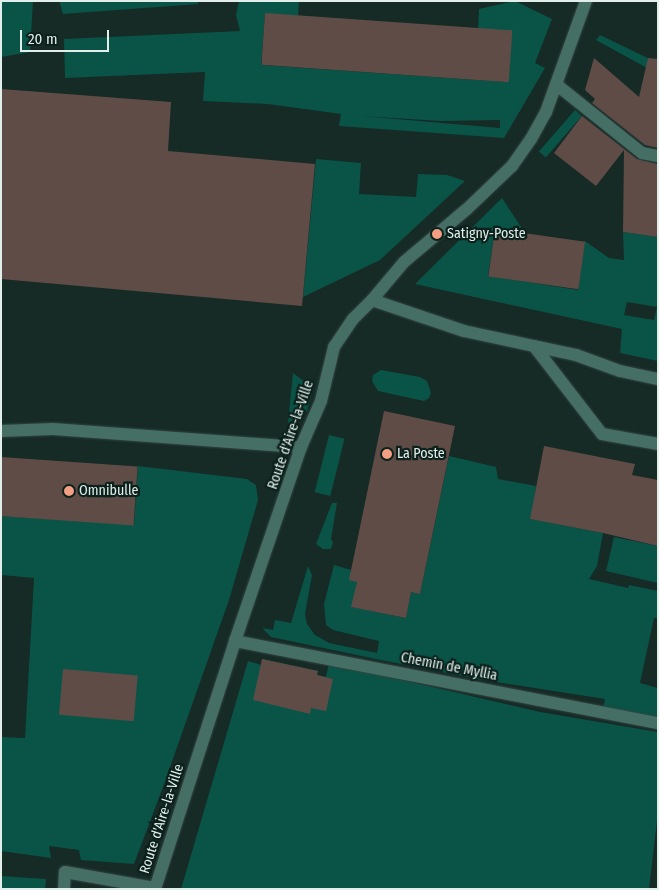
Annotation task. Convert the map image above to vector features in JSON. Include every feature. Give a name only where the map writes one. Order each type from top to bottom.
[{"type":"street","name":"Route d'Aire-la-Ville","points":[[155,888],[235,641],[301,447],[321,401],[334,347],[353,319],[404,262],[467,209],[512,166],[531,139],[557,85],[586,1]]},
{"type":"street","points":[[557,85],[642,153],[658,156]]},
{"type":"street","points":[[372,300],[464,332],[576,355],[620,371],[658,379]]},
{"type":"street","points":[[534,346],[602,434],[658,444]]},
{"type":"street","points":[[1,431],[53,429],[301,447]]},
{"type":"street","name":"Chemin de Myllia","points":[[235,641],[658,723]]},
{"type":"street","points":[[64,889],[65,872],[155,888]]},
{"type":"green space","points":[[1,1],[33,1],[30,52],[1,57]]},
{"type":"green space","points":[[59,1],[198,1],[198,4],[63,14]]},
{"type":"green space","points":[[239,1],[299,1],[298,16],[265,14],[261,65],[506,82],[512,32],[478,30],[479,9],[515,1],[552,19],[535,63],[545,68],[504,138],[339,126],[341,114],[268,104],[203,101],[205,72],[65,78],[64,39],[240,31],[236,15]],"holes":[[[361,116],[441,121],[500,120],[500,128]]]},
{"type":"green space","points":[[600,35],[658,63],[658,74],[596,40]]},
{"type":"green space","points":[[575,110],[582,116],[546,157],[539,152]]},
{"type":"green space","points":[[316,159],[361,163],[359,194],[416,197],[418,174],[447,175],[465,181],[380,260],[303,297]]},
{"type":"green space","points":[[502,198],[525,233],[495,229],[488,276],[578,290],[585,241],[609,258],[624,260],[623,232],[658,237],[658,361],[620,353],[622,329],[415,284]],"holes":[[[627,302],[657,307],[654,320],[624,315]]]},
{"type":"green space","points":[[381,370],[420,377],[427,381],[431,393],[429,398],[424,401],[378,391],[372,381],[373,375]]},
{"type":"green space","points":[[293,373],[305,382],[311,396],[307,411],[288,423]]},
{"type":"green space","points":[[329,435],[345,439],[330,496],[315,492]]},
{"type":"green space","points":[[449,456],[496,467],[498,479],[536,486],[531,519],[603,533],[597,566],[589,579],[628,588],[629,585],[658,591],[658,618],[654,618],[640,683],[658,688],[658,719],[603,708],[605,699],[477,679],[376,659],[271,637],[264,630],[263,628],[273,630],[275,620],[291,623],[308,566],[312,575],[305,614],[307,624],[315,635],[329,643],[377,653],[379,641],[333,630],[326,625],[324,604],[334,565],[351,570],[357,582],[352,607],[406,618],[411,592],[420,594]]},
{"type":"green space","points":[[138,466],[247,479],[256,485],[258,500],[229,600],[163,787],[134,864],[81,860],[79,850],[49,846],[51,858],[1,851],[1,737],[25,738],[34,578],[1,575],[1,516],[134,524]]},
{"type":"green space","points":[[332,503],[337,503],[331,539],[333,542],[331,549],[323,549],[316,544]]},
{"type":"green space","points":[[614,537],[658,546],[658,583],[606,571]]},
{"type":"green space","points":[[262,659],[318,671],[317,675],[326,677],[329,663],[540,712],[658,732],[658,812],[649,889],[181,889],[248,661],[261,665]]},
{"type":"green space","points":[[1,876],[46,879],[45,889],[1,889]]},
{"type":"building","points":[[265,13],[512,30],[509,82],[261,65]]},
{"type":"building","points":[[594,58],[639,97],[648,58],[658,59],[658,148],[645,145],[592,103],[595,99],[585,90]]},
{"type":"building","points":[[1,89],[171,102],[168,151],[315,164],[302,306],[1,279]]},
{"type":"building","points":[[582,116],[637,159],[658,164],[658,237],[623,232],[624,150],[596,186],[554,153]]},
{"type":"building","points":[[495,229],[585,242],[578,289],[488,277]]},
{"type":"building","points":[[384,411],[455,426],[420,594],[411,592],[406,618],[351,607],[357,582],[349,580]]},
{"type":"building","points":[[544,446],[635,464],[632,475],[658,480],[658,546],[530,519]]},
{"type":"building","name":"Omnibulle","points":[[1,457],[138,467],[134,525],[1,516]]},
{"type":"building","points":[[262,659],[318,671],[317,675],[333,679],[326,711],[311,708],[310,714],[253,700]]},
{"type":"building","points":[[63,669],[138,676],[134,721],[59,715]]},
{"type":"place","name":"Satigny-Poste","points":[[437,234]]},
{"type":"place","name":"La Poste","points":[[387,454]]},
{"type":"place","name":"Omnibulle","points":[[69,491]]}]
